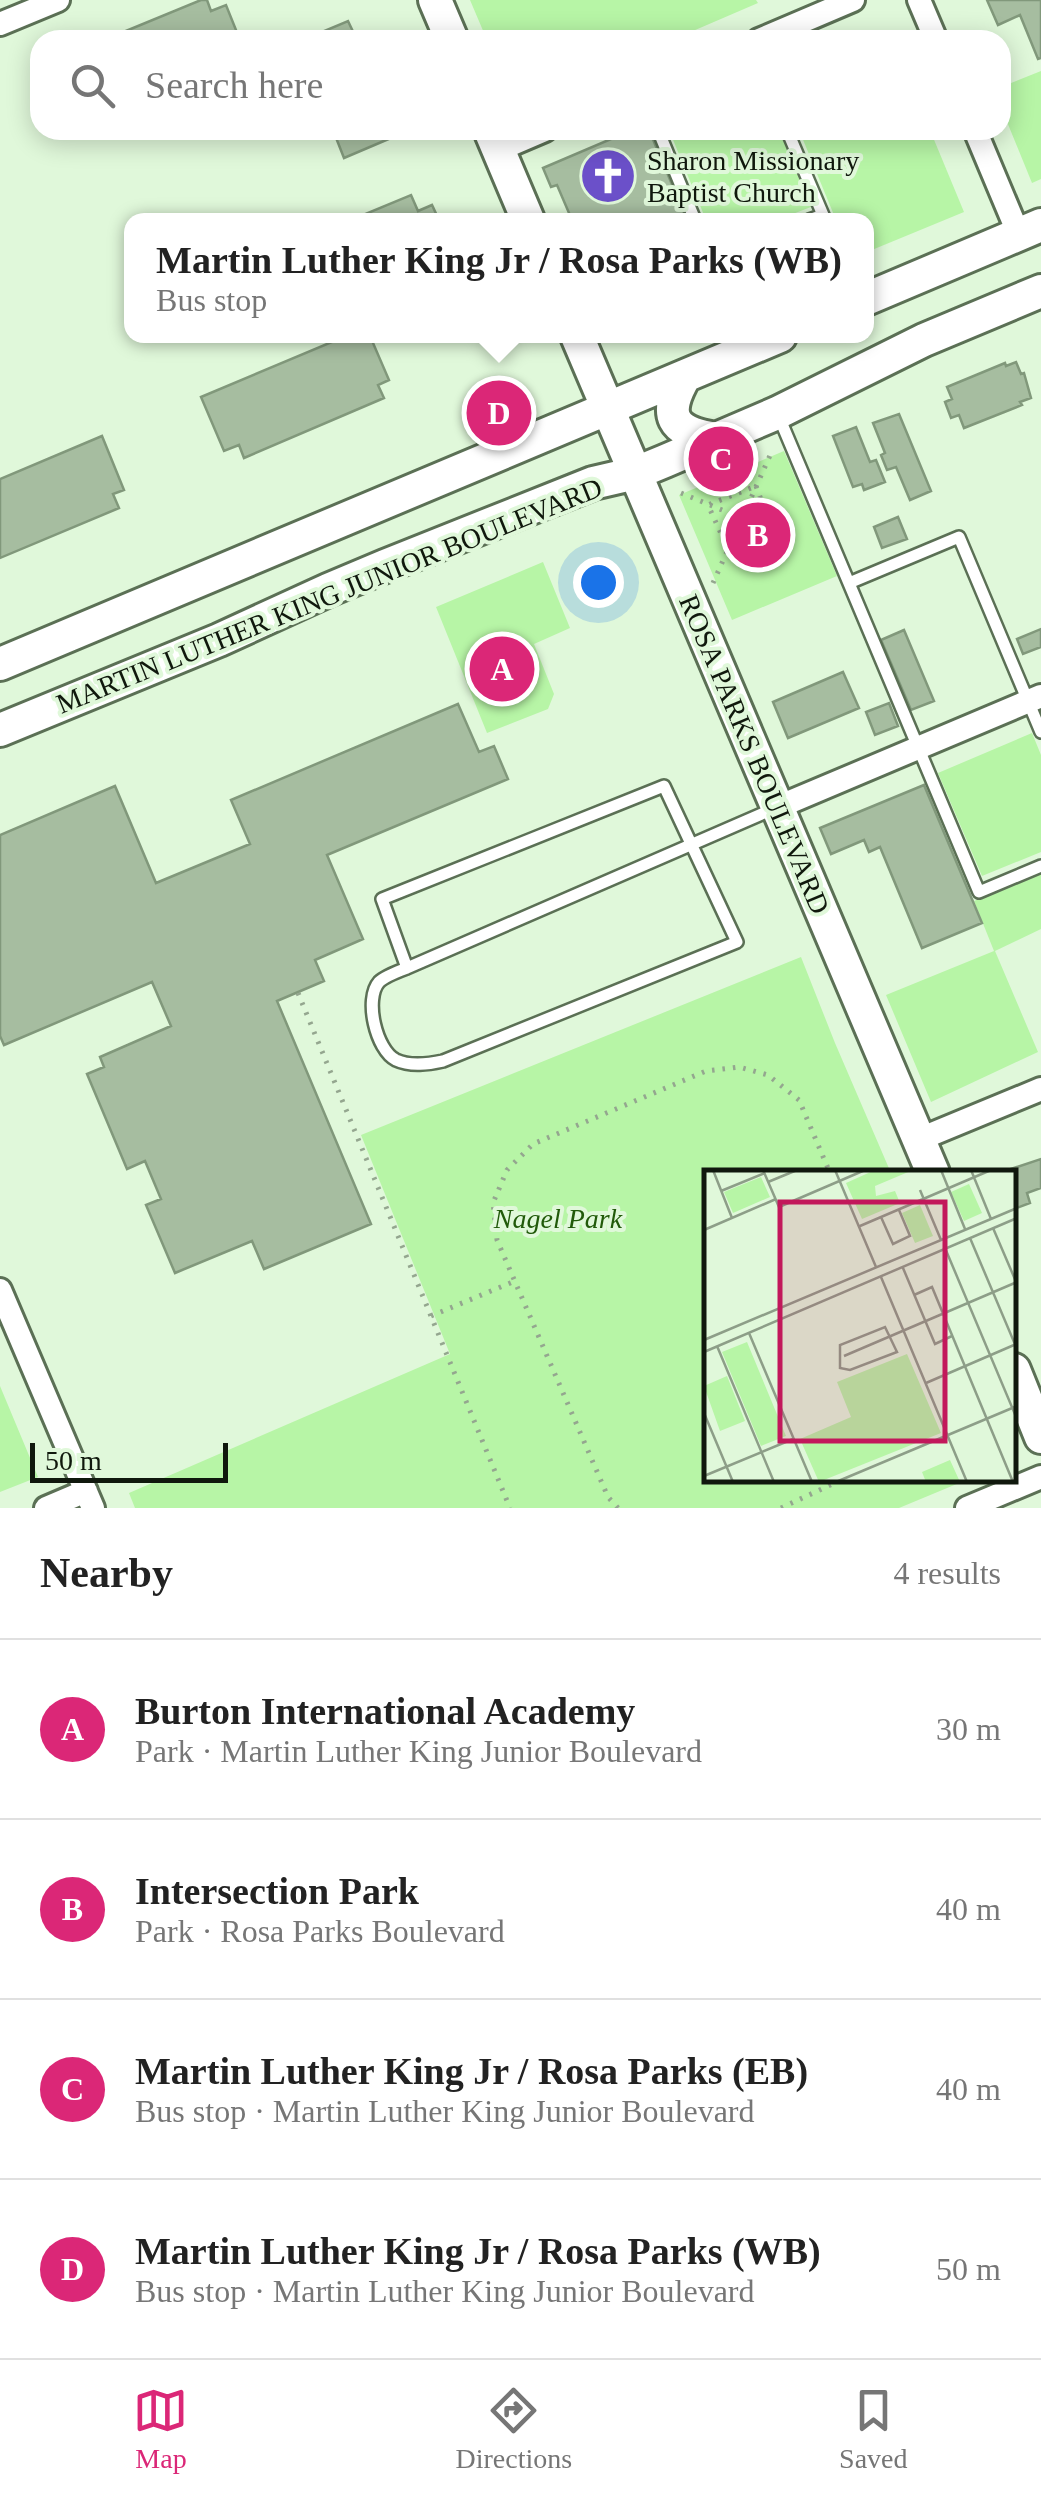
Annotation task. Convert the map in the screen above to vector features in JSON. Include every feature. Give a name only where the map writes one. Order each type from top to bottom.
[{"type":"main road","points":[[435,0],[448,30]]},
{"type":"main road","points":[[494,140],[525,213]]},
{"type":"main road","points":[[874,296],[1030,230]]},
{"type":"main road","name":"MARTIN LUTHER KING JUNIOR BOULEVARD","points":[[10,720],[218,640],[328,590],[593,483],[636,472],[716,439],[924,340],[1041,291]]},
{"type":"main road","name":"ROSA PARKS BOULEVARD","points":[[580,343],[932,1170]]},
{"type":"main road","points":[[3,666],[763,343]]},
{"type":"main road","points":[[685,376],[672,402],[675,419],[688,433],[716,439]]},
{"type":"main road","points":[[1016,1375],[1041,1437]]},
{"type":"street","points":[[0,24],[58,0]]},
{"type":"street","points":[[783,30],[854,0]]},
{"type":"street","points":[[920,0],[932,30]]},
{"type":"street","points":[[980,140],[1030,230]]},
{"type":"street","points":[[778,807],[1035,699]]},
{"type":"street","points":[[920,1140],[1041,1089]]},
{"type":"street","points":[[0,1290],[89,1500],[46,1508]]},
{"type":"street","points":[[967,1508],[1041,1477]]},
{"type":"lane","points":[[662,140],[692,213]]},
{"type":"lane","points":[[791,140],[821,213]]},
{"type":"lane","points":[[777,413],[979,892],[1041,866]]},
{"type":"lane","points":[[849,584],[959,538],[1035,699],[1041,732]]},
{"type":"lane","points":[[407,968],[382,899],[664,786],[692,844],[737,942],[443,1061],[420,1065],[395,1060],[382,1046],[374,1022],[372,998],[380,981],[407,968],[692,844],[778,807]]},
{"type":"path","points":[[712,586],[773,449]]},
{"type":"path","points":[[708,504],[756,486]]},
{"type":"path","points":[[756,486],[776,533]]},
{"type":"path","points":[[681,493],[776,533]]},
{"type":"path","points":[[708,504],[728,549]]},
{"type":"path","points":[[728,549],[776,533]]},
{"type":"path","points":[[298,992],[510,1508]]},
{"type":"path","points":[[618,1508],[608,1497],[497,1240],[494,1203],[507,1170],[534,1144],[706,1072],[739,1068],[768,1074],[799,1100],[829,1170]]},
{"type":"path","points":[[431,1316],[515,1282]]},
{"type":"path","points":[[780,1508],[834,1483]]},
{"type":"green space","points":[[470,0],[758,3],[695,30],[483,30]]},
{"type":"green space","points":[[1041,71],[1041,179],[1032,183],[1011,132],[1011,83]]},
{"type":"green space","points":[[673,140],[783,140],[811,207],[795,213],[703,213]]},
{"type":"green space","points":[[803,140],[934,140],[964,212],[874,249],[874,213],[833,213]]},
{"type":"green space","points":[[784,451],[837,576],[732,620],[679,495]]},
{"type":"green space","points":[[543,562],[570,628],[534,644],[554,694],[548,709],[487,733],[436,607]]},
{"type":"green space","points":[[1032,733],[1041,755],[1041,852],[982,876],[938,773]]},
{"type":"green space","points":[[1041,873],[1041,929],[995,951],[1038,1052],[931,1102],[886,995],[994,951],[974,901]]},
{"type":"green space","name":"Nagel Park","points":[[801,957],[890,1170],[704,1170],[704,1483],[959,1483],[899,1508],[135,1508],[129,1493],[450,1354],[361,1135]]},
{"type":"green space","points":[[0,1386],[38,1477],[0,1492]]},
{"type":"building","points":[[207,0],[211,11],[226,5],[236,30],[128,30]]},
{"type":"building","points":[[987,0],[1041,0],[1041,58],[1038,59],[1020,15],[998,25]]},
{"type":"building","points":[[348,21],[352,30],[327,30]]},
{"type":"building","points":[[337,140],[386,140],[344,158]]},
{"type":"building","name":"Sharon Missionary Baptist Church","points":[[609,140],[653,140],[684,213],[569,213],[557,185],[551,187],[543,168]]},
{"type":"building","points":[[411,195],[418,211],[432,205],[436,213],[368,213]]},
{"type":"building","points":[[329,343],[373,343],[389,380],[378,385],[384,398],[244,458],[239,445],[224,451],[201,397]]},
{"type":"building","points":[[1016,362],[1021,374],[1024,373],[1031,398],[964,428],[959,415],[951,418],[945,402],[952,399],[947,387]]},
{"type":"building","points":[[899,414],[931,491],[910,500],[896,467],[887,470],[873,423]]},
{"type":"building","points":[[856,427],[870,462],[876,460],[885,482],[864,490],[862,484],[853,487],[833,436]]},
{"type":"building","points":[[102,436],[124,490],[113,494],[119,508],[0,558],[0,479]]},
{"type":"building","points":[[898,517],[907,539],[882,548],[874,527]]},
{"type":"building","points":[[1041,629],[1041,647],[1023,654],[1017,639]]},
{"type":"building","points":[[904,630],[934,701],[911,710],[881,640]]},
{"type":"building","points":[[843,672],[859,708],[788,738],[773,702]]},
{"type":"building","points":[[889,703],[898,726],[875,735],[866,712]]},
{"type":"building","points":[[458,704],[479,752],[494,746],[508,779],[327,855],[363,939],[315,960],[324,981],[277,1001],[371,1224],[264,1269],[252,1241],[175,1273],[146,1205],[161,1199],[145,1161],[127,1169],[87,1074],[104,1067],[100,1057],[171,1026],[152,982],[4,1045],[0,1036],[0,835],[115,786],[156,883],[250,844],[231,800]]},
{"type":"building","points":[[924,785],[982,923],[922,948],[880,847],[869,852],[864,840],[831,854],[820,828]]},
{"type":"building","points":[[1041,1159],[1041,1188],[1027,1193],[1030,1203],[1016,1208],[1016,1170],[1008,1170]]},
{"type":"place","name":"Sharon Missionary Baptist Church","points":[[608,176]]},
{"type":"place","name":"Martin Luther King Jr / Rosa Parks (WB)","points":[[499,413]]},
{"type":"place","name":"Martin Luther King Jr / Rosa Parks (EB)","points":[[721,459]]},
{"type":"place","name":"Intersection Park","points":[[758,535]]},
{"type":"place","name":"Burton International Academy","points":[[502,669]]}]
